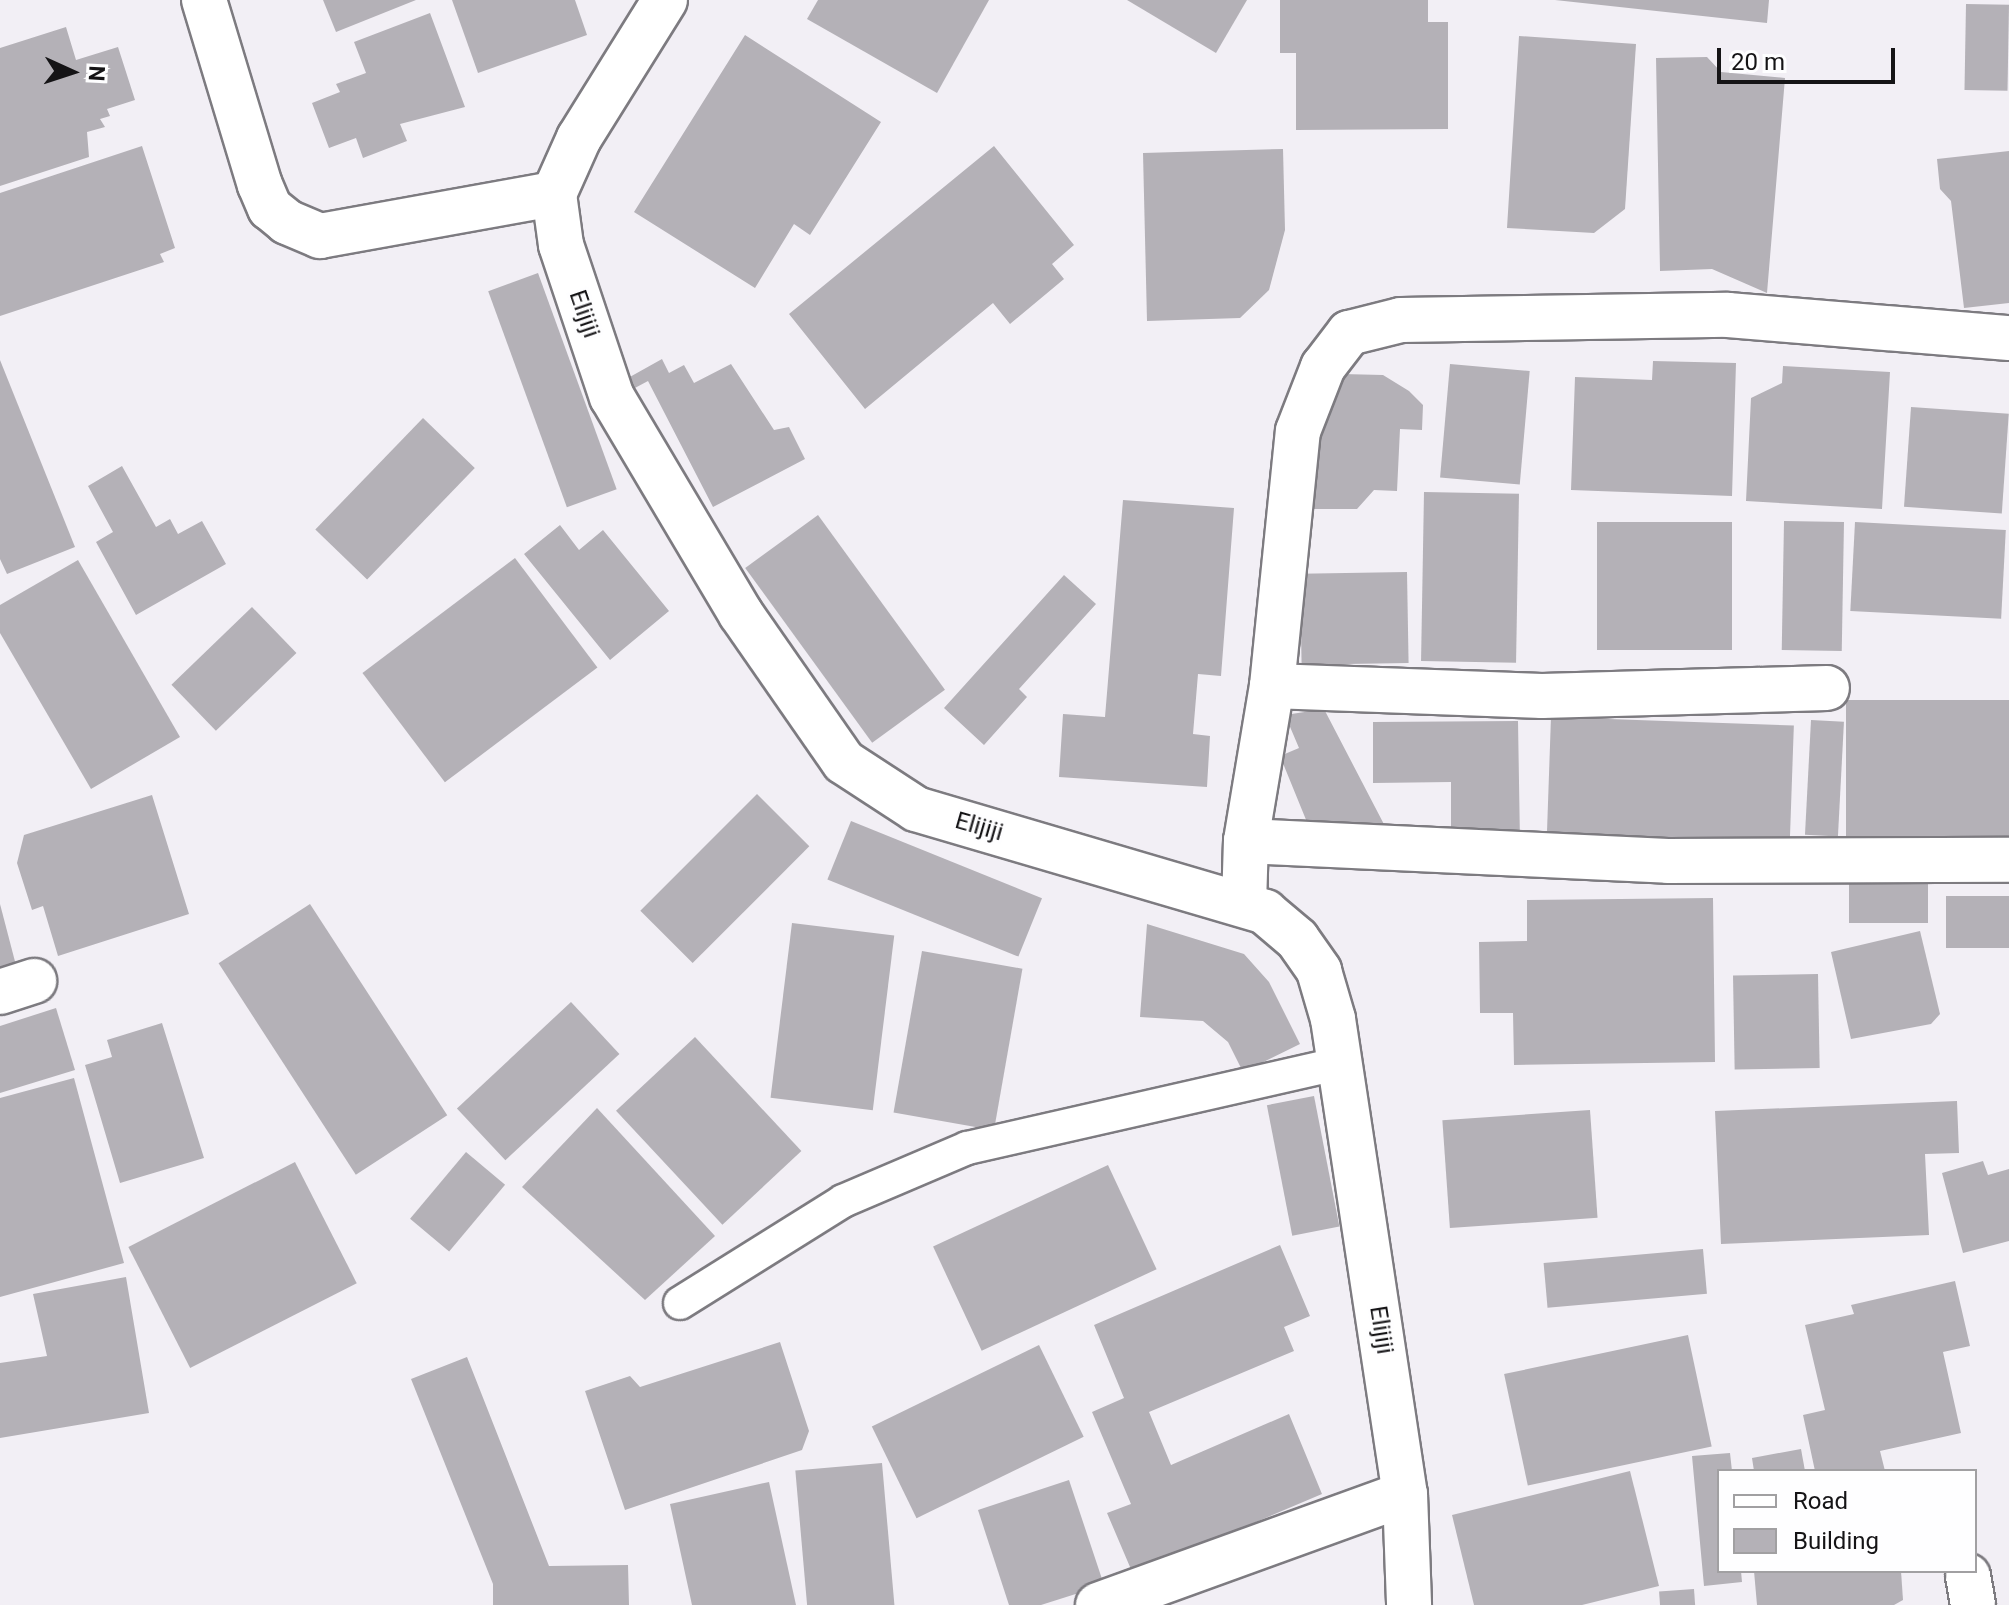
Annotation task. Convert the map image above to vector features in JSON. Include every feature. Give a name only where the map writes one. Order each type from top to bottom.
[{"type":"street","points":[[204,0],[260,185],[270,208],[287,222],[320,236],[554,194],[579,138],[665,0]]},
{"type":"street","name":"Elijiji","points":[[554,194],[561,245],[612,397],[741,614],[844,762],[916,809],[1265,912],[1297,939],[1319,971],[1340,1063],[1405,1494],[1409,1605]]},
{"type":"street","points":[[1244,904],[1246,841],[1272,686],[1298,431],[1323,367],[1349,333],[1401,320],[1728,315],[2009,338]]},
{"type":"street","points":[[1272,686],[1542,696],[1827,688]]},
{"type":"street","points":[[1246,841],[1668,861],[2009,860]]},
{"type":"street","points":[[1098,1605],[1405,1494]]},
{"type":"lane","points":[[680,1303],[843,1201],[967,1148],[1340,1063]]},
{"type":"building","points":[[323,0],[416,0],[336,32]]},
{"type":"building","points":[[452,0],[575,0],[587,35],[478,73]]},
{"type":"building","points":[[818,0],[989,0],[937,93],[807,19]]},
{"type":"building","points":[[1127,0],[1247,0],[1216,53]]},
{"type":"building","points":[[1280,0],[1428,0],[1428,22],[1448,22],[1448,129],[1296,130],[1296,53],[1280,53]]},
{"type":"building","points":[[1555,0],[1769,0],[1767,23]]},
{"type":"building","points":[[1966,4],[2009,5],[2007,91],[1964,90]]},
{"type":"building","points":[[430,13],[465,107],[400,124],[407,141],[363,158],[356,138],[329,148],[312,103],[340,92],[336,84],[366,73],[354,42]]},
{"type":"building","points":[[66,27],[76,60],[118,47],[135,100],[107,109],[110,116],[100,119],[105,127],[87,132],[89,157],[0,186],[0,48]]},
{"type":"building","points":[[745,35],[881,122],[810,235],[794,224],[755,288],[634,212]]},
{"type":"building","points":[[1519,36],[1636,44],[1625,209],[1594,233],[1507,228]]},
{"type":"building","points":[[1707,57],[1721,72],[1785,78],[1767,293],[1712,269],[1660,271],[1656,58]]},
{"type":"building","points":[[142,146],[175,248],[160,254],[164,262],[0,316],[0,193]]},
{"type":"building","points":[[994,146],[1074,245],[1052,264],[1064,279],[1010,324],[993,303],[865,409],[789,314]]},
{"type":"building","points":[[1283,149],[1285,230],[1269,290],[1240,318],[1147,321],[1143,153]]},
{"type":"building","points":[[2009,151],[2009,303],[1964,308],[1951,201],[1940,189],[1937,159]]},
{"type":"building","points":[[538,273],[617,489],[567,507],[488,291]]},
{"type":"building","points":[[662,359],[669,373],[684,365],[694,383],[731,364],[774,430],[789,427],[805,459],[713,507],[648,381],[633,389],[628,378]]},
{"type":"building","points":[[0,360],[75,547],[7,574],[0,559]]},
{"type":"building","points":[[1653,361],[1736,363],[1732,496],[1571,490],[1575,377],[1652,380]]},
{"type":"building","points":[[1450,364],[1530,371],[1520,485],[1440,478]]},
{"type":"building","points":[[1783,366],[1890,372],[1882,509],[1746,501],[1751,398],[1782,383]]},
{"type":"building","points":[[1342,374],[1383,375],[1409,391],[1423,405],[1422,430],[1400,429],[1397,491],[1374,490],[1357,509],[1301,509],[1300,476],[1318,476],[1318,419],[1332,409]]},
{"type":"building","points":[[1911,407],[2009,414],[2002,514],[1904,507]]},
{"type":"building","points":[[423,418],[475,468],[367,580],[315,529]]},
{"type":"building","points":[[122,466],[156,527],[170,519],[178,534],[202,521],[226,564],[136,615],[96,542],[113,532],[88,486]]},
{"type":"building","points":[[1424,492],[1519,494],[1516,663],[1421,661]]},
{"type":"building","points":[[1123,500],[1234,508],[1221,676],[1198,674],[1193,734],[1210,736],[1207,787],[1059,777],[1063,714],[1105,717]]},
{"type":"building","points":[[818,515],[945,690],[872,743],[745,568]]},
{"type":"building","points":[[1784,521],[1844,522],[1842,651],[1782,650]]},
{"type":"building","points":[[1597,522],[1732,522],[1732,650],[1597,650]]},
{"type":"building","points":[[1855,522],[2006,530],[2001,619],[1850,611]]},
{"type":"building","points":[[560,525],[579,550],[603,530],[669,611],[610,660],[524,554]]},
{"type":"building","points":[[515,558],[597,667],[445,782],[362,673]]},
{"type":"building","points":[[78,560],[180,737],[91,789],[0,633],[0,605]]},
{"type":"building","points":[[1407,572],[1409,663],[1302,665],[1300,574]]},
{"type":"building","points":[[1064,575],[1096,604],[1019,689],[1027,697],[984,745],[944,708]]},
{"type":"building","points":[[252,607],[296,653],[216,731],[171,685]]},
{"type":"building","points":[[1846,700],[2009,700],[2009,841],[1846,841]]},
{"type":"building","points":[[1324,709],[1388,832],[1311,832],[1280,756],[1299,748],[1285,715]]},
{"type":"building","points":[[1551,717],[1794,725],[1789,852],[1547,844]]},
{"type":"building","points":[[1811,720],[1844,722],[1838,837],[1805,835]]},
{"type":"building","points":[[1518,721],[1520,842],[1451,843],[1451,782],[1373,783],[1373,722]]},
{"type":"building","points":[[757,794],[809,846],[693,963],[640,911]]},
{"type":"building","points":[[152,795],[189,914],[58,956],[43,906],[32,910],[17,863],[24,835]]},
{"type":"building","points":[[851,821],[1042,898],[1018,957],[827,879]]},
{"type":"building","points":[[1849,883],[1928,883],[1928,923],[1849,923]]},
{"type":"building","points":[[1946,896],[2009,896],[2009,948],[1946,948]]},
{"type":"building","points":[[1713,898],[1715,1062],[1514,1065],[1513,1013],[1480,1013],[1479,942],[1527,941],[1527,900]]},
{"type":"building","points":[[0,904],[18,973],[0,978]]},
{"type":"building","points":[[310,904],[447,1115],[356,1175],[219,963]]},
{"type":"building","points":[[792,923],[894,936],[873,1110],[771,1098]]},
{"type":"building","points":[[1147,924],[1244,954],[1269,982],[1300,1044],[1243,1072],[1228,1042],[1203,1021],[1140,1017]]},
{"type":"building","points":[[1920,931],[1940,1014],[1931,1024],[1851,1039],[1831,952]]},
{"type":"building","points":[[922,951],[1022,969],[994,1130],[894,1113]]},
{"type":"building","points":[[1818,974],[1820,1068],[1735,1069],[1733,975]]},
{"type":"building","points":[[571,1002],[619,1054],[505,1160],[457,1108]]},
{"type":"building","points":[[56,1008],[75,1070],[0,1093],[0,1026]]},
{"type":"building","points":[[162,1023],[204,1158],[120,1183],[85,1065],[112,1057],[107,1040]]},
{"type":"building","points":[[695,1037],[801,1151],[722,1225],[616,1111]]},
{"type":"building","points":[[74,1078],[124,1263],[0,1297],[0,1098]]},
{"type":"building","points":[[1314,1096],[1339,1227],[1292,1236],[1267,1105]]},
{"type":"building","points":[[1957,1101],[1959,1153],[1925,1154],[1929,1235],[1721,1244],[1715,1111]]},
{"type":"building","points":[[597,1108],[715,1236],[645,1300],[522,1187]]},
{"type":"building","points":[[1590,1110],[1598,1218],[1450,1228],[1442,1120]]},
{"type":"building","points":[[466,1152],[505,1185],[449,1251],[410,1219]]},
{"type":"building","points":[[1983,1161],[1988,1175],[2009,1169],[2009,1241],[1963,1253],[1942,1173]]},
{"type":"building","points":[[295,1162],[357,1283],[190,1368],[128,1247]]},
{"type":"building","points":[[1108,1165],[1157,1269],[982,1351],[933,1247]]},
{"type":"building","points":[[1280,1245],[1310,1316],[1284,1327],[1294,1351],[1149,1412],[1171,1465],[1289,1414],[1322,1494],[1133,1574],[1107,1513],[1131,1504],[1092,1412],[1124,1398],[1094,1325]]},
{"type":"building","points":[[1703,1249],[1707,1294],[1548,1308],[1544,1263]]},
{"type":"building","points":[[126,1277],[149,1413],[0,1438],[0,1363],[47,1356],[33,1294]]},
{"type":"building","points":[[1955,1281],[1970,1346],[1943,1352],[1961,1433],[1880,1451],[1884,1469],[1815,1469],[1803,1415],[1825,1410],[1805,1325],[1854,1314],[1851,1305]]},
{"type":"building","points":[[1688,1335],[1712,1447],[1528,1486],[1504,1374]]},
{"type":"building","points":[[780,1342],[809,1431],[802,1450],[625,1510],[585,1391],[630,1376],[640,1387]]},
{"type":"building","points":[[1039,1345],[1084,1437],[917,1518],[872,1427]]},
{"type":"building","points":[[467,1357],[549,1566],[628,1565],[629,1605],[493,1605],[493,1584],[411,1379]]},
{"type":"building","points":[[1801,1449],[1805,1469],[1754,1469],[1752,1458]]},
{"type":"building","points":[[1730,1453],[1732,1469],[1717,1469],[1717,1573],[1741,1573],[1742,1582],[1704,1586],[1692,1456]]},
{"type":"building","points":[[882,1463],[894,1605],[807,1605],[795,1471]]},
{"type":"building","points":[[1630,1471],[1659,1586],[1582,1605],[1474,1605],[1452,1515]]},
{"type":"building","points":[[1069,1480],[1104,1585],[1041,1605],[1009,1605],[978,1510]]},
{"type":"building","points":[[769,1482],[796,1605],[692,1605],[670,1504]]},
{"type":"building","points":[[1754,1573],[1901,1573],[1903,1600],[1894,1605],[1757,1605]]},
{"type":"building","points":[[1694,1589],[1695,1605],[1660,1605],[1659,1591]]}]
